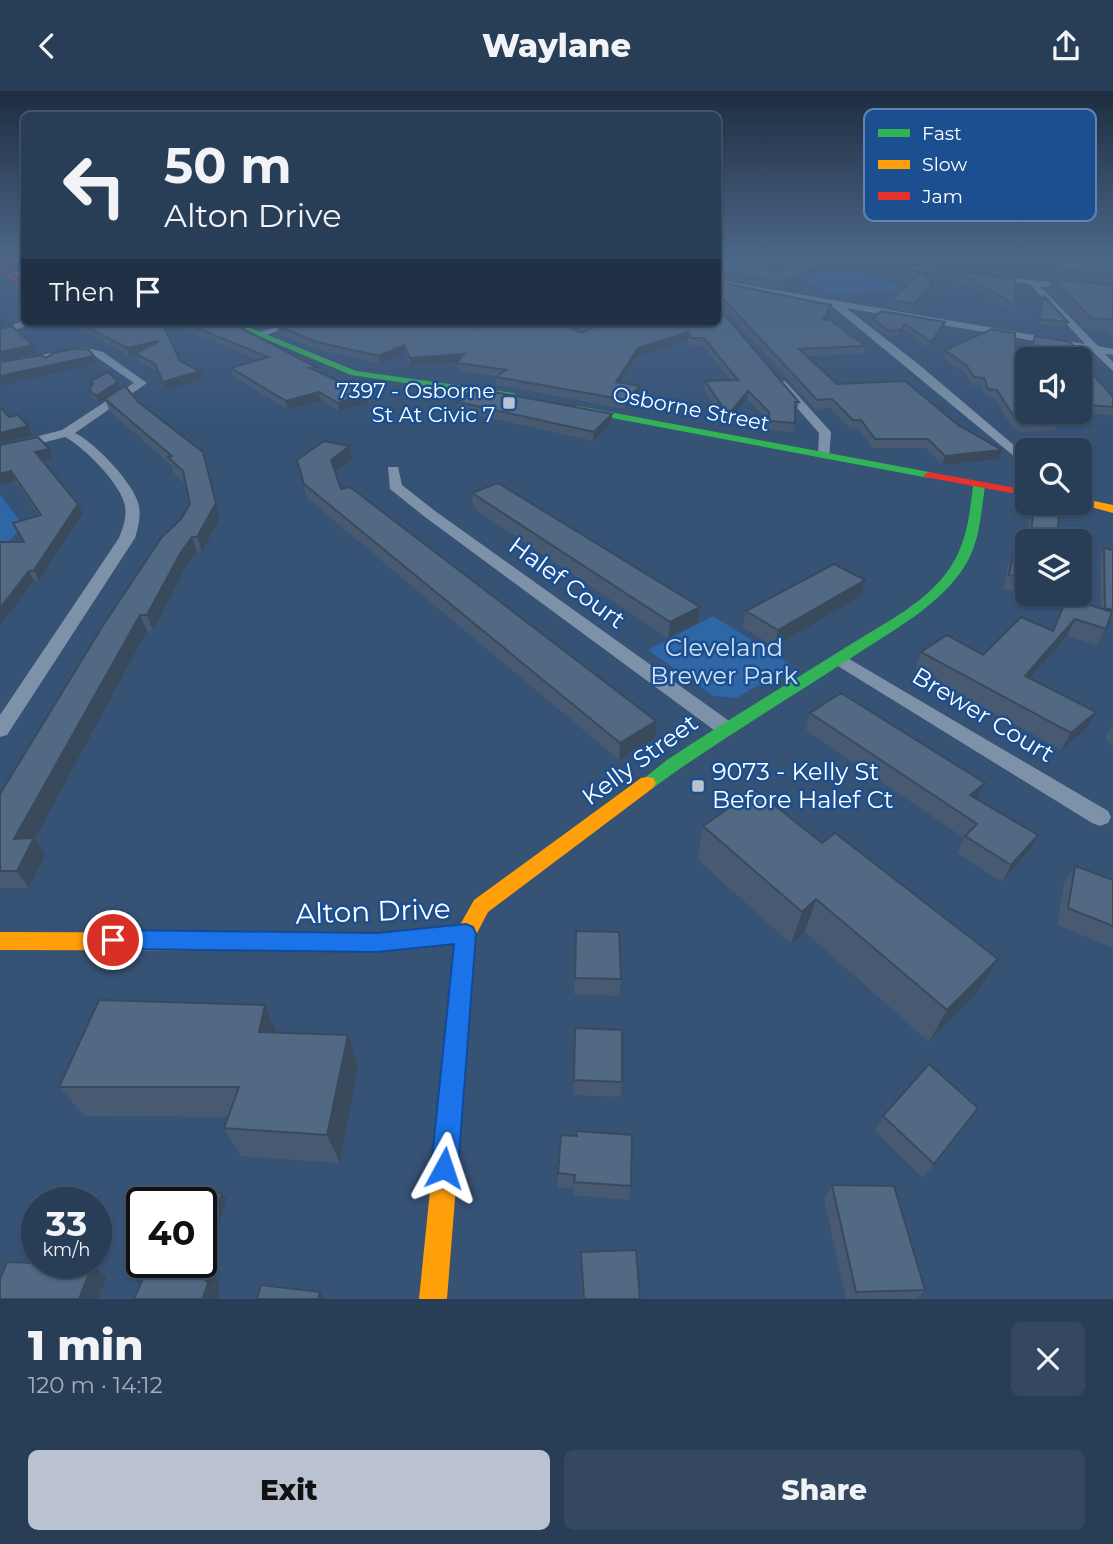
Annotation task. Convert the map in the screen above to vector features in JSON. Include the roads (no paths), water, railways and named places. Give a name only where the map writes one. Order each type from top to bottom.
[{"type":"street","points":[[846,312],[913,365],[1015,453]]},
{"type":"street","points":[[887,312],[1113,352]]},
{"type":"street","points":[[1060,312],[1113,369]]},
{"type":"street","points":[[0,334],[21,325]]},
{"type":"street","points":[[239,326],[354,373],[524,398]]},
{"type":"street","points":[[259,334],[288,326]]},
{"type":"street","points":[[0,366],[82,350],[99,353],[141,383],[66,433],[0,450]]},
{"type":"street","points":[[771,372],[825,432],[824,456]]},
{"type":"street","name":"Osborne Street","points":[[563,406],[1015,491]]},
{"type":"street","points":[[0,730],[127,538],[133,520],[132,502],[128,492],[84,442],[66,433]]},
{"type":"street","name":"Halef Court","points":[[393,470],[395,486],[429,514],[725,728]]},
{"type":"street","name":"Kelly Street","points":[[466,934],[481,906],[725,728],[905,616],[954,572],[971,538],[979,486]]},
{"type":"street","points":[[1092,504],[1113,509]]},
{"type":"street","name":"Brewer Court","points":[[839,659],[1100,817]]},
{"type":"street","name":"Alton Drive","points":[[0,941],[377,942],[466,934],[433,1299]]},
{"type":"place","name":"7397 - Osborne St At Civic 7","points":[[509,403]]},
{"type":"place","name":"9073 - Kelly St Before Halef Ct","points":[[698,786]]},
{"type":"park label","name":"Cleveland Brewer Park","points":[[724,662]]}]
